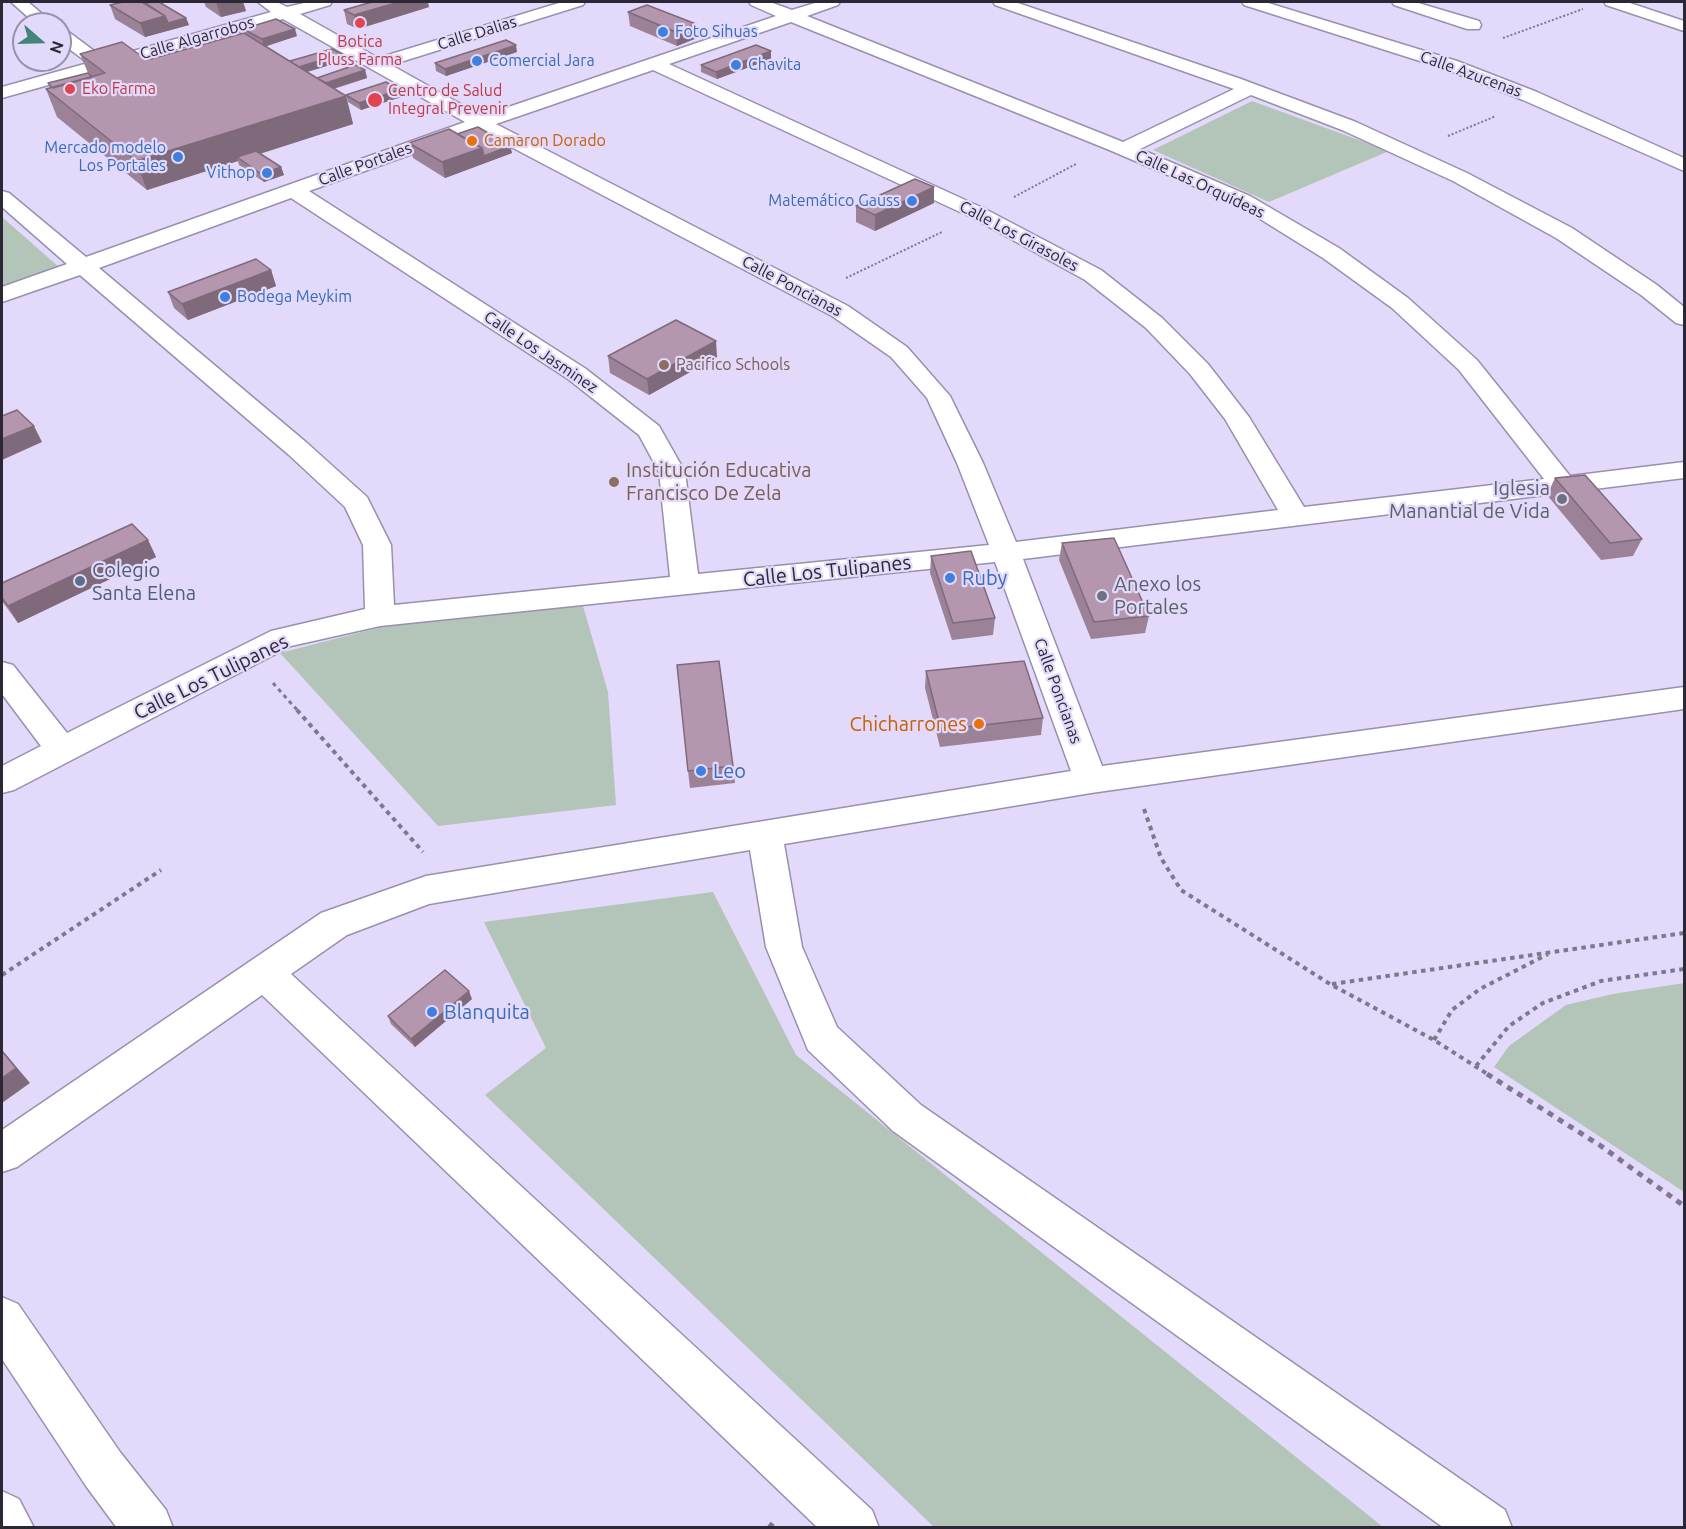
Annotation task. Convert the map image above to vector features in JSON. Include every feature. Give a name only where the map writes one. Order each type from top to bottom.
[{"type":"street","points":[[19,2],[31,12]]},
{"type":"street","name":"Calle Algarrobos","points":[[2,93],[102,65],[275,7],[324,2]]},
{"type":"street","name":"Calle Dalias","points":[[376,64],[577,2]]},
{"type":"street","name":"Calle Las Orquídeas","points":[[757,2],[1119,147],[1243,200],[1331,253],[1400,303],[1468,365],[1563,485]]},
{"type":"street","name":"Calle Portales","points":[[2,295],[480,123],[832,2]]},
{"type":"street","points":[[1001,2],[1349,126],[1406,152],[1460,177],[1564,233],[1649,290],[1684,318]]},
{"type":"street","name":"Calle Azucenas","points":[[1250,2],[1440,61],[1539,99],[1684,165]]},
{"type":"street","points":[[1400,2],[1473,25]]},
{"type":"street","points":[[1612,2],[1684,26]]},
{"type":"street","name":"Calle Poncianas","points":[[275,7],[480,123],[840,311],[899,352],[938,396],[970,463],[1006,552],[1091,780]]},
{"type":"street","points":[[72,43],[102,65]]},
{"type":"street","name":"Calle Los Girasoles","points":[[655,64],[980,214],[1094,275],[1154,323],[1198,369],[1236,417],[1296,517]]},
{"type":"street","points":[[1119,147],[1249,89]]},
{"type":"street","name":"Calle Los Jasminez","points":[[293,190],[577,374],[650,431],[672,472],[686,585]]},
{"type":"street","points":[[2,197],[81,267],[298,449],[357,503],[377,545],[380,616]]},
{"type":"street","name":"Calle Los Tulipanes","points":[[2,781],[282,639],[380,616],[1006,552],[1684,470]]},
{"type":"street","points":[[2,673],[62,750]]},
{"type":"street","points":[[2,1153],[334,924],[426,890],[1091,780],[1684,699]]},
{"type":"street","points":[[765,834],[784,947],[822,1038],[907,1118],[1487,1527]]},
{"type":"street","points":[[263,972],[854,1527]]},
{"type":"street","points":[[2,1320],[103,1469],[148,1527]]},
{"type":"street","points":[[2,1516],[9,1527]]},
{"type":"path","points":[[1440,61],[1582,9]]},
{"type":"path","points":[[1406,152],[1539,99]]},
{"type":"path","points":[[811,295],[1119,147]]},
{"type":"path","points":[[282,639],[261,669],[453,885]]},
{"type":"path","points":[[1131,774],[1161,858],[1181,890],[1330,984],[1434,1040],[1476,1066],[1601,1146],[1684,1206]]},
{"type":"path","points":[[2,975],[161,870]]},
{"type":"path","points":[[1330,984],[1684,933]]},
{"type":"path","points":[[1434,1040],[1452,1010],[1480,989],[1551,953]]},
{"type":"path","points":[[1476,1066],[1509,1026],[1543,1003],[1601,981],[1684,969]]},
{"type":"green space","points":[[1252,101],[1389,151],[1269,202],[1153,150]]},
{"type":"green space","points":[[2,217],[60,268],[2,289]]},
{"type":"green space","points":[[583,606],[608,692],[616,805],[438,826],[280,653],[393,624]]},
{"type":"green space","points":[[713,892],[796,1055],[1383,1527],[934,1527],[485,1095],[546,1048],[484,922]]},
{"type":"green space","points":[[1684,983],[1684,1192],[1494,1067],[1509,1046],[1566,1005],[1613,994]]},
{"type":"building","points":[[142,2],[165,16],[140,23],[110,5]]},
{"type":"building","points":[[159,2],[186,18],[168,23],[165,16],[145,3]]},
{"type":"building","points":[[372,2],[399,2],[354,15],[344,10]]},
{"type":"building","points":[[647,5],[696,24],[676,32],[628,12]]},
{"type":"building","points":[[276,19],[295,29],[262,39],[243,29]]},
{"type":"building","name":"Mercado modelo Los Portales","points":[[244,33],[346,96],[136,161],[46,89],[105,73],[80,54],[122,42],[147,60]]},
{"type":"building","points":[[506,40],[516,45],[445,69],[435,63]]},
{"type":"building","points":[[756,45],[771,51],[716,72],[701,65]]},
{"type":"building","points":[[332,49],[341,54],[299,67],[290,61]]},
{"type":"building","points":[[355,65],[365,70],[326,83],[317,78]]},
{"type":"building","points":[[88,73],[92,77],[53,88],[48,83]]},
{"type":"building","points":[[386,82],[399,90],[359,103],[346,95]]},
{"type":"building","points":[[478,127],[510,146],[484,156],[482,148],[457,134]]},
{"type":"building","points":[[449,129],[482,148],[442,162],[409,143]]},
{"type":"building","points":[[256,151],[281,167],[261,174],[237,157]]},
{"type":"building","points":[[915,179],[934,187],[875,215],[856,206]]},
{"type":"building","points":[[256,259],[271,270],[182,304],[168,292]]},
{"type":"building","points":[[676,320],[716,341],[647,379],[608,356]]},
{"type":"building","points":[[17,410],[34,426],[2,439],[2,416]]},
{"type":"building","points":[[1585,475],[1642,539],[1610,543],[1555,478]]},
{"type":"building","points":[[132,524],[148,540],[8,606],[2,598],[2,583]]},
{"type":"building","name":"Anexo los Portales","points":[[1114,538],[1149,616],[1094,622],[1062,543]]},
{"type":"building","points":[[971,551],[995,618],[953,623],[931,556]]},
{"type":"building","points":[[719,661],[733,766],[688,771],[677,665]]},
{"type":"building","points":[[1024,661],[1043,718],[941,730],[926,671]]},
{"type":"building","name":"Blanquita","points":[[445,970],[469,991],[411,1039],[388,1016]]},
{"type":"building","points":[[2,1051],[16,1068],[2,1078]]},
{"type":"place","name":"Botica Pluss Farma","points":[[360,23]]},
{"type":"place","name":"Foto Sihuas","points":[[663,32]]},
{"type":"place","name":"Comercial Jara","points":[[477,61]]},
{"type":"place","name":"Chavita","points":[[736,65]]},
{"type":"place","name":"Eko Farma","points":[[70,89]]},
{"type":"place","name":"Centro de Salud Integral Prevenir","points":[[375,100]]},
{"type":"place","name":"Camaron Dorado","points":[[472,141]]},
{"type":"place","name":"Mercado modelo Los Portales","points":[[178,157]]},
{"type":"place","name":"Vithop","points":[[267,173]]},
{"type":"place","name":"Matemático Gauss","points":[[912,201]]},
{"type":"place","name":"Bodega Meykim","points":[[225,297]]},
{"type":"place","name":"Pacifico Schools","points":[[664,365]]},
{"type":"place","name":"Institución Educativa Francisco De Zela","points":[[614,482]]},
{"type":"place","name":"Iglesia Manantial de Vida","points":[[1562,499]]},
{"type":"place","name":"Ruby","points":[[950,578]]},
{"type":"place","name":"Colegio Santa Elena","points":[[80,581]]},
{"type":"place","name":"Anexo los Portales","points":[[1102,596]]},
{"type":"place","name":"Chicharrones","points":[[979,724]]},
{"type":"place","name":"Leo","points":[[701,771]]},
{"type":"place","name":"Blanquita","points":[[432,1012]]}]
